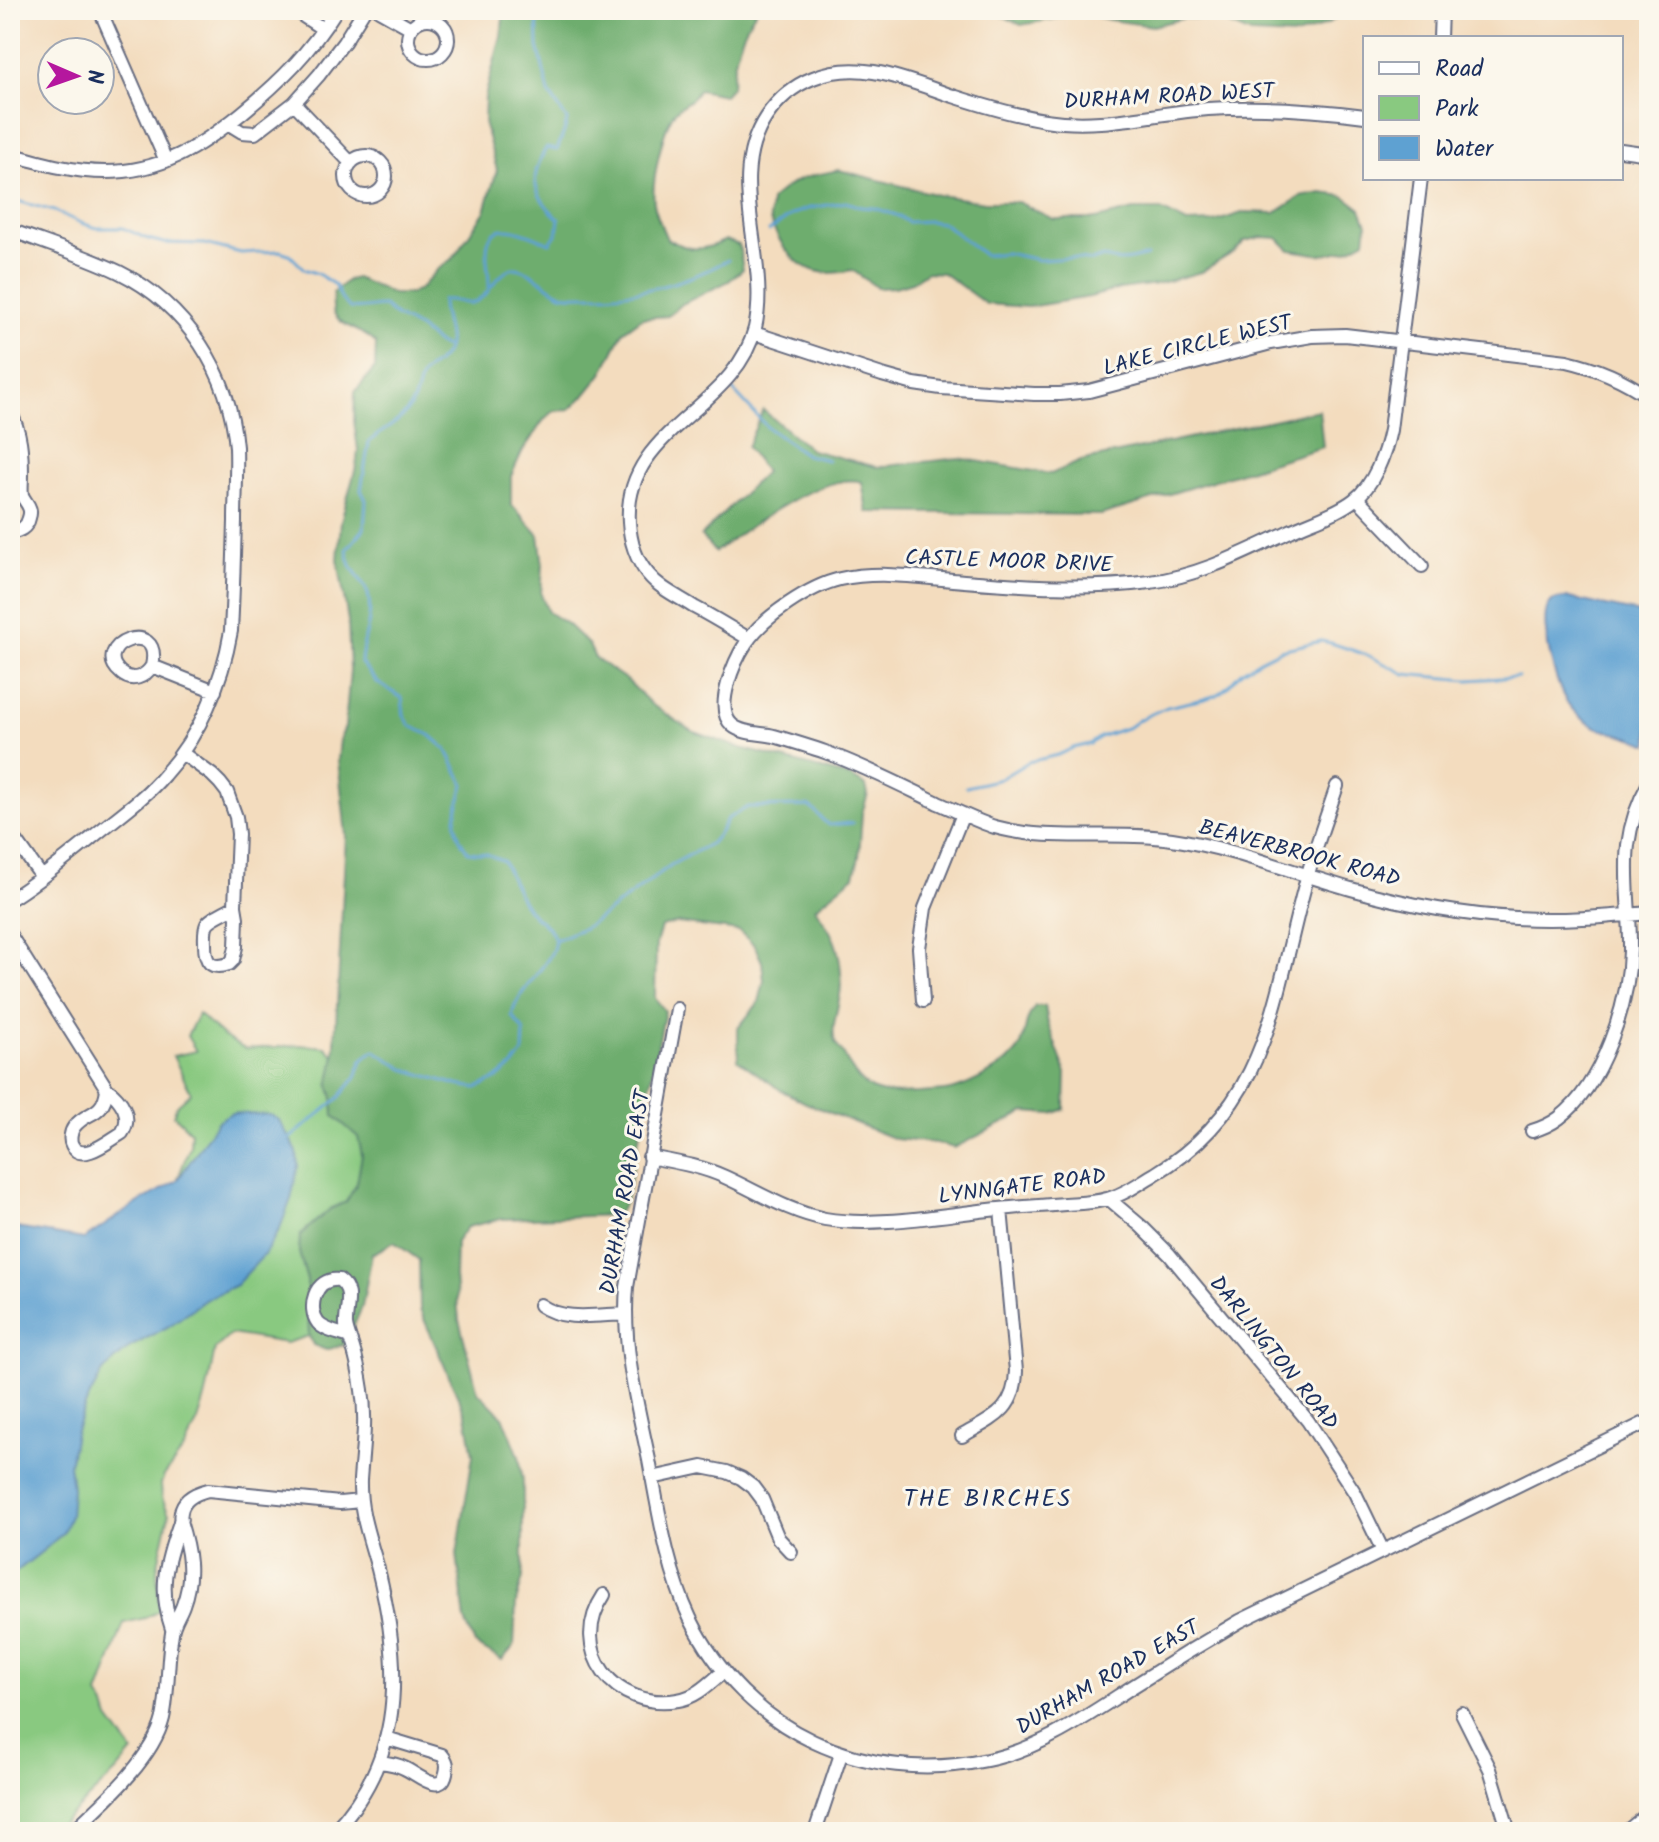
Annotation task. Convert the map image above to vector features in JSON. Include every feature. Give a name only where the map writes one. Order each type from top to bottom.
[{"type":"street","points":[[100,10],[166,161]]},
{"type":"street","points":[[294,10],[323,29]]},
{"type":"street","points":[[10,154],[62,169],[85,172],[147,168],[190,151],[276,85],[299,62],[336,10]]},
{"type":"street","points":[[229,124],[242,132],[255,133],[294,103],[344,42],[364,10]]},
{"type":"street","points":[[379,10],[411,28]]},
{"type":"street","points":[[1440,36],[1441,10]]},
{"type":"street","name":"DURHAM ROAD WEST","points":[[749,639],[673,594],[647,574],[631,539],[629,503],[639,468],[651,451],[719,388],[754,333],[758,283],[748,180],[754,142],[762,122],[784,94],[815,77],[844,69],[875,71],[1005,112],[1072,123],[1115,122],[1185,111],[1243,108],[1301,109],[1363,116]]},
{"type":"street","points":[[294,103],[351,163]]},
{"type":"street","points":[[1623,150],[1649,154]]},
{"type":"street","points":[[1421,180],[1387,445],[1370,480],[1357,498],[1422,566]]},
{"type":"street","points":[[10,230],[118,271],[169,307],[183,321],[199,341],[221,381],[233,426],[236,457],[231,631],[215,691],[200,722],[182,753],[147,793],[10,899]]},
{"type":"street","name":"LAKE CIRCLE WEST","points":[[754,333],[882,375],[941,388],[1034,394],[1089,391],[1262,345],[1312,336],[1345,335],[1567,361],[1612,374],[1649,397]]},
{"type":"street","points":[[10,412],[19,431],[21,446],[16,494],[28,502],[30,510],[25,526],[10,533]]},
{"type":"street","name":"CASTLE MOOR DRIVE","points":[[726,716],[725,698],[729,680],[749,639],[773,616],[819,586],[867,576],[1084,586],[1154,582],[1214,566],[1357,498]]},
{"type":"street","points":[[152,666],[215,691]]},
{"type":"street","name":"BEAVERBROOK ROAD","points":[[726,716],[740,730],[773,736],[837,756],[988,825],[1035,835],[1133,835],[1173,839],[1249,856],[1390,899],[1476,915],[1551,919],[1649,913]]},
{"type":"street","points":[[182,753],[220,783],[227,792],[236,817],[235,954],[229,964],[213,965],[208,962],[205,953],[205,928],[212,919],[235,906]]},
{"type":"street","points":[[1532,1131],[1555,1121],[1573,1104],[1594,1075],[1615,1029],[1630,954],[1628,843],[1634,813],[1649,783]]},
{"type":"street","name":"LYNNGATE ROAD","points":[[649,1157],[704,1169],[790,1209],[830,1220],[871,1221],[1109,1199],[1191,1150],[1213,1128],[1250,1073],[1274,1011],[1307,876],[1337,786]]},
{"type":"street","points":[[923,1001],[919,948],[923,918],[963,814]]},
{"type":"street","points":[[10,832],[42,877]]},
{"type":"street","points":[[10,935],[107,1089],[127,1113],[122,1133],[94,1150],[77,1151],[70,1141],[75,1126],[97,1111],[106,1098],[107,1089]]},
{"type":"street","name":"DURHAM ROAD EAST","points":[[677,1009],[628,1277],[625,1314],[628,1362],[671,1565],[690,1617],[724,1671],[748,1698],[818,1745],[841,1754],[904,1766],[934,1767],[990,1760],[1018,1751],[1080,1721],[1240,1621],[1649,1421]]},
{"type":"street","name":"DARLINGTON ROAD","points":[[1109,1199],[1169,1254],[1308,1421],[1355,1493],[1383,1551]]},
{"type":"street","points":[[962,1436],[997,1415],[1013,1396],[1016,1386],[1001,1209]]},
{"type":"street","points":[[333,1832],[365,1791],[379,1762],[391,1717],[392,1694],[386,1604],[360,1501],[365,1416],[362,1389],[346,1324],[348,1294],[347,1288],[339,1280],[326,1281],[315,1294],[314,1317],[323,1328],[349,1337]]},
{"type":"street","points":[[540,1305],[550,1312],[572,1317],[625,1314]]},
{"type":"street","points":[[652,1478],[702,1467],[741,1478],[762,1499],[778,1538],[791,1552]]},
{"type":"street","points":[[77,1831],[140,1764],[163,1719],[172,1629],[166,1607],[164,1578],[184,1502],[208,1490],[340,1503],[360,1501]]},
{"type":"street","points":[[172,1629],[182,1609],[190,1579],[189,1552],[180,1521]]},
{"type":"street","points":[[604,1595],[594,1614],[591,1638],[604,1675],[625,1693],[650,1701],[678,1700],[702,1690],[724,1671]]},
{"type":"street","points":[[1462,1713],[1490,1769],[1509,1832]]},
{"type":"street","points":[[379,1762],[406,1768],[432,1784],[444,1781],[446,1760],[442,1755],[386,1738]]},
{"type":"street","points":[[815,1832],[841,1754]]},
{"type":"street","points":[[1626,1832],[1649,1813]]},
{"type":"green space","points":[[504,10],[757,10],[739,46],[732,86],[724,95],[698,90],[672,116],[658,159],[654,184],[656,212],[667,239],[696,248],[710,247],[726,240],[739,245],[743,269],[729,281],[680,305],[668,316],[642,318],[623,332],[602,374],[570,409],[554,411],[543,421],[522,452],[511,476],[511,504],[539,535],[543,565],[541,594],[548,612],[567,624],[589,645],[595,658],[628,681],[651,704],[692,731],[737,747],[851,777],[866,786],[868,794],[862,813],[859,857],[854,876],[815,908],[828,927],[839,955],[841,984],[834,1028],[835,1042],[866,1086],[883,1093],[919,1093],[950,1090],[979,1079],[1000,1067],[1016,1052],[1035,1006],[1045,1006],[1048,1024],[1066,1073],[1065,1109],[1052,1114],[1025,1112],[954,1148],[895,1139],[782,1091],[738,1060],[738,1028],[759,1002],[764,981],[762,962],[755,946],[739,931],[678,923],[661,927],[656,944],[655,998],[665,1011],[626,1201],[617,1215],[501,1219],[467,1227],[456,1242],[459,1320],[478,1392],[504,1418],[519,1456],[523,1480],[523,1577],[516,1603],[514,1646],[502,1660],[475,1644],[465,1621],[457,1554],[473,1455],[466,1415],[420,1310],[419,1260],[394,1242],[372,1254],[362,1307],[346,1344],[326,1350],[313,1345],[309,1336],[307,1280],[299,1252],[300,1235],[330,1209],[346,1202],[357,1183],[362,1155],[358,1137],[334,1116],[329,1085],[334,1062],[346,835],[338,760],[340,739],[345,727],[350,670],[348,621],[338,560],[341,521],[358,450],[354,421],[355,392],[375,368],[376,344],[338,318],[333,311],[333,293],[348,280],[356,278],[393,294],[410,294],[421,288],[453,258],[485,211],[497,170],[484,123],[485,97],[501,36]]},
{"type":"green space","points":[[991,10],[1347,10],[1327,24],[1297,36],[1251,34],[1217,19],[1185,18],[1153,26],[1079,12],[1021,25]]},
{"type":"green space","points":[[839,170],[938,195],[985,202],[1018,202],[1053,219],[1096,219],[1134,210],[1161,210],[1187,223],[1214,222],[1245,212],[1275,213],[1300,197],[1322,193],[1344,196],[1361,209],[1367,224],[1365,240],[1347,250],[1322,255],[1290,250],[1278,238],[1262,237],[1245,241],[1234,252],[1201,272],[1157,284],[1028,307],[986,304],[943,273],[927,272],[912,282],[878,288],[852,270],[818,272],[799,263],[784,248],[771,224],[771,200],[802,179]]},
{"type":"green space","points":[[763,410],[811,450],[877,467],[959,458],[1051,474],[1081,461],[1319,410],[1323,447],[1101,515],[867,512],[862,482],[846,481],[827,485],[786,504],[715,552],[701,536],[765,472],[747,447]]},
{"type":"green space","points":[[198,1014],[223,1036],[245,1049],[303,1045],[326,1047],[350,1071],[365,1110],[365,1195],[330,1209],[299,1252],[307,1280],[309,1336],[286,1343],[231,1334],[215,1349],[198,1421],[161,1484],[162,1498],[169,1514],[157,1569],[159,1611],[124,1623],[98,1695],[109,1719],[133,1752],[53,1832],[10,1832],[10,1579],[63,1533],[72,1489],[69,1465],[75,1433],[86,1403],[103,1371],[130,1347],[169,1326],[206,1299],[236,1285],[264,1254],[280,1228],[297,1152],[279,1120],[218,1121],[177,1181],[190,1146],[191,1132],[174,1115],[176,1106],[191,1093],[173,1056],[196,1051],[187,1036]]},
{"type":"water","points":[[1569,598],[1649,615],[1649,744],[1590,724],[1576,713],[1565,698],[1551,661],[1545,620],[1551,602]]},
{"type":"water","points":[[231,1113],[271,1115],[279,1120],[297,1152],[298,1167],[291,1199],[280,1228],[264,1255],[236,1285],[206,1299],[169,1326],[130,1347],[103,1371],[75,1433],[69,1465],[72,1489],[70,1516],[63,1533],[10,1579],[10,1227],[84,1239],[177,1181],[218,1121]]},
{"type":"waterway","points":[[289,1139],[338,1099],[356,1077],[362,1060],[374,1050],[404,1069],[457,1085],[477,1088],[496,1079],[513,1066],[523,1053],[524,1031],[512,1016],[515,1005],[551,955],[554,946],[552,933],[524,903],[503,861],[487,854],[468,852],[462,843],[456,819],[464,784],[446,749],[430,735],[411,726],[404,716],[402,698],[378,683],[361,663],[369,603],[367,590],[351,565],[347,549],[364,529],[366,500],[361,490],[369,442],[407,411],[422,376],[442,358],[447,349],[442,300],[476,302],[489,290],[487,251],[494,232],[511,229],[550,243],[557,233],[559,219],[542,198],[535,179],[546,148],[557,150],[567,120],[549,93],[538,46],[537,10]]},
{"type":"waterway","points":[[10,199],[54,211],[97,228],[123,228],[164,243],[205,244],[241,253],[280,251],[289,254],[304,269],[335,285],[350,308],[384,306],[446,347]]},
{"type":"waterway","points":[[769,231],[793,214],[846,202],[896,215],[908,222],[943,223],[984,255],[1006,253],[1039,260],[1072,258],[1092,261],[1103,257],[1120,261],[1147,256]]},
{"type":"waterway","points":[[490,288],[503,273],[519,268],[562,294],[623,293],[677,282],[728,260]]},
{"type":"waterway","points":[[730,387],[768,428],[806,455],[828,460]]},
{"type":"waterway","points":[[966,787],[1000,779],[1028,762],[1090,744],[1167,707],[1217,695],[1241,672],[1260,660],[1280,650],[1321,641],[1367,655],[1405,674],[1468,680],[1518,677]]},
{"type":"waterway","points":[[555,940],[584,928],[671,865],[711,843],[727,819],[748,807],[808,806],[829,825],[853,823]]},
{"type":"district","name":"THE BIRCHES","points":[[988,1498]]}]
